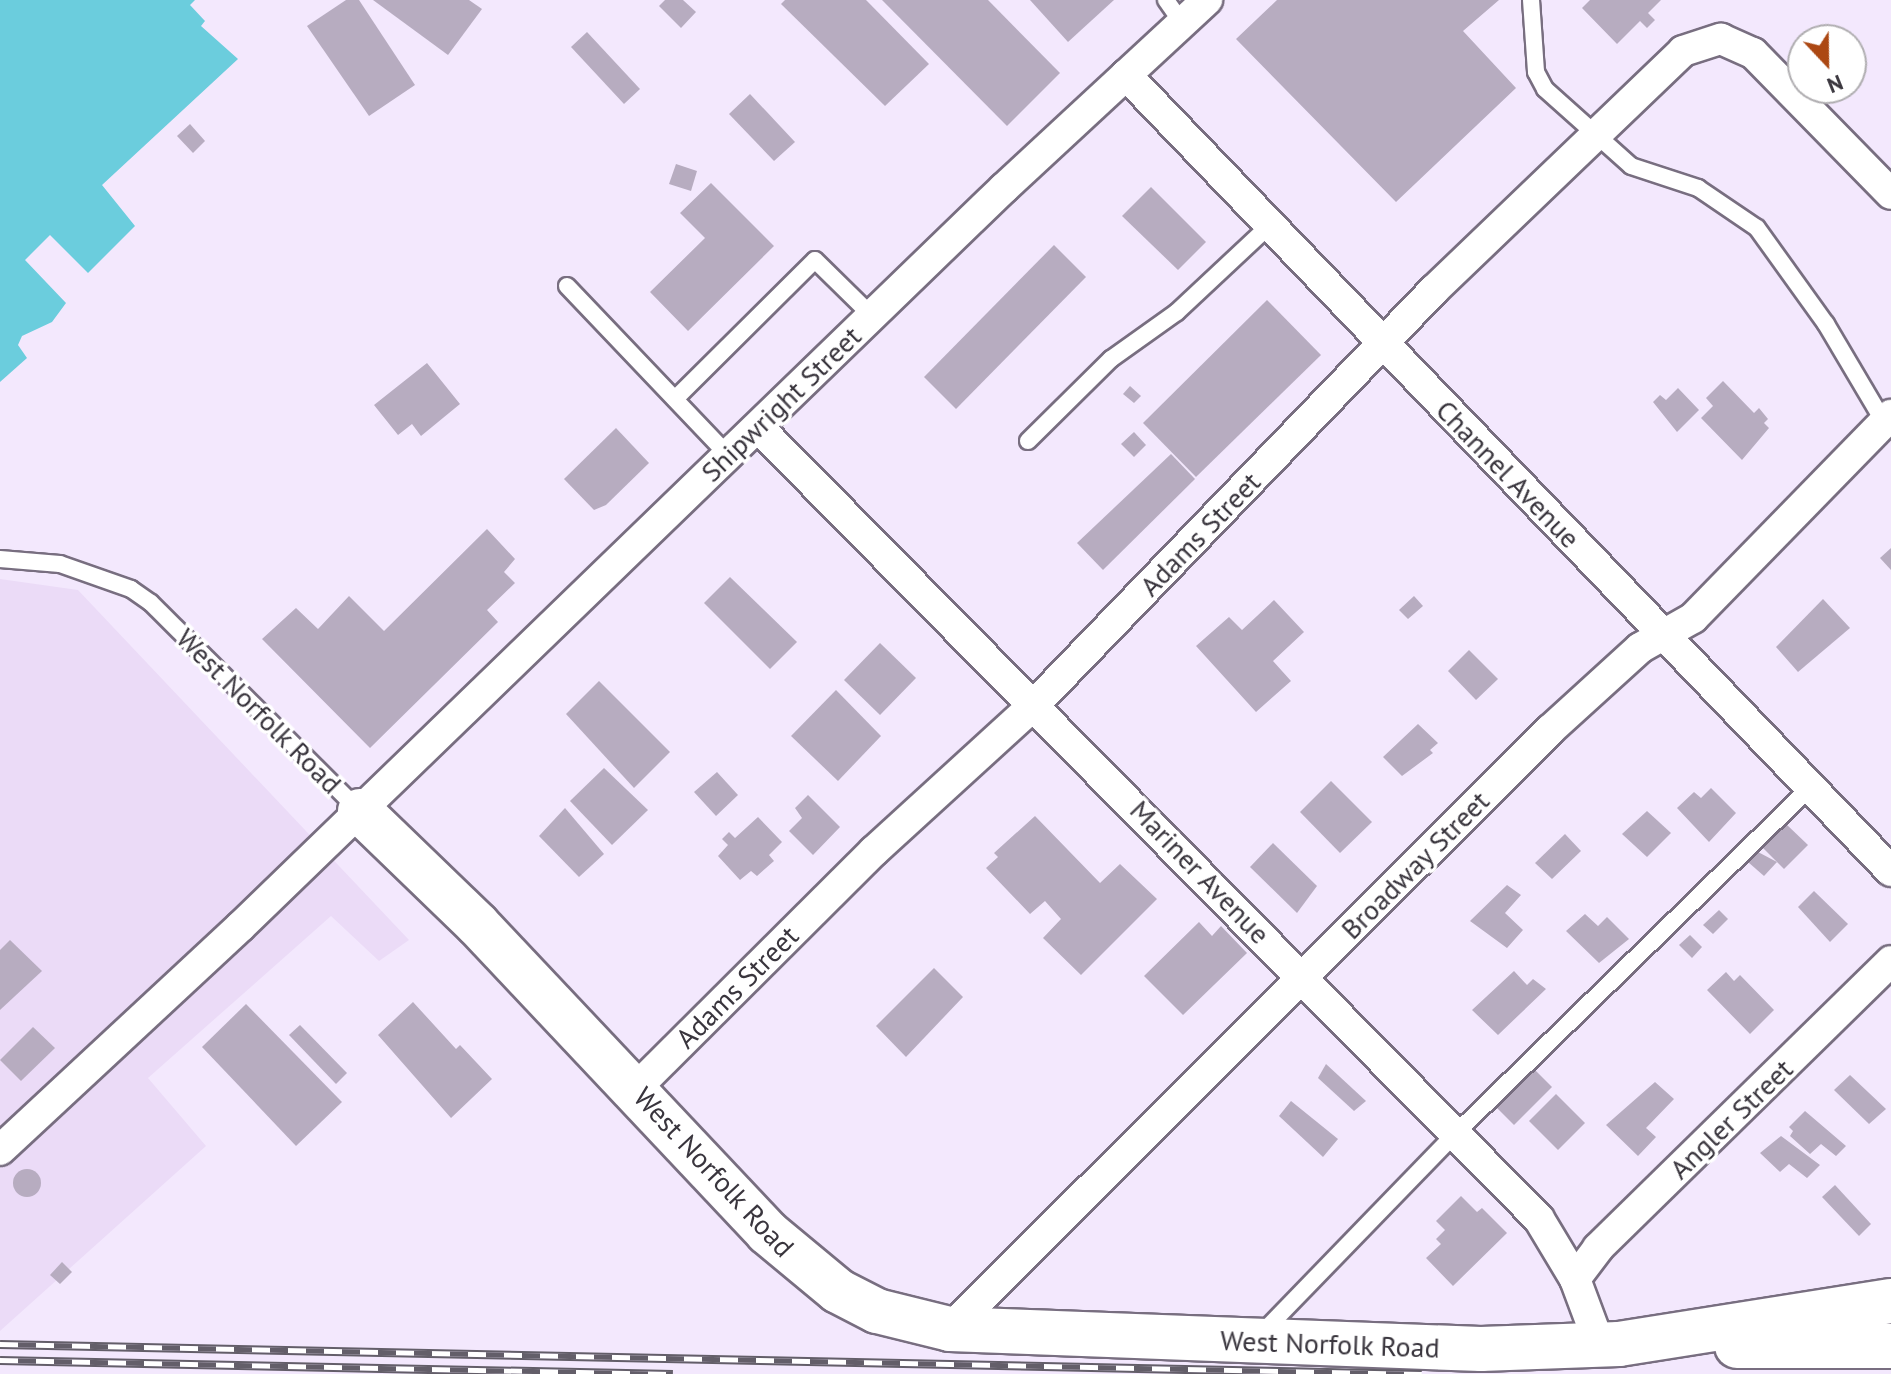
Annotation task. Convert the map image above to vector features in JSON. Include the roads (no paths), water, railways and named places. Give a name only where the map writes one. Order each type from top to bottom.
[{"type":"street","name":"Shipwright Street","points":[[0,1150],[360,811],[1126,75],[1174,11],[1207,0]]},
{"type":"street","name":"Adams Street","points":[[635,1089],[874,851],[1035,704],[1382,345],[1663,67],[1703,41],[1738,43],[1891,194]]},
{"type":"street","name":"Channel Avenue","points":[[1126,75],[1382,345],[1891,871]]},
{"type":"street","name":"Broadway Street","points":[[950,1329],[1550,730],[1640,648],[1693,618],[1888,418]]},
{"type":"street","name":"Mariner Avenue","points":[[758,427],[1035,704],[1539,1219],[1609,1345]]},
{"type":"street","name":"West Norfolk Road","points":[[360,811],[635,1089],[767,1232],[809,1269],[877,1311],[950,1329],[1254,1341],[1477,1355],[1609,1345],[1891,1346]]},
{"type":"street","name":"Angler Street","points":[[1575,1279],[1598,1248],[1891,961]]},
{"type":"street","name":"West Norfolk Road","points":[[1609,1345],[1891,1301]]},
{"type":"lane","points":[[1531,0],[1536,72],[1545,89],[1631,166],[1698,188],[1757,228],[1888,418]]},
{"type":"lane","points":[[1028,441],[1111,359],[1177,312],[1269,226]]},
{"type":"lane","points":[[675,399],[815,260],[872,316]]},
{"type":"lane","points":[[567,286],[728,455]]},
{"type":"lane","name":"West Norfolk Road","points":[[0,559],[60,564],[141,596],[360,811]]},
{"type":"lane","points":[[1254,1341],[1455,1134],[1811,787]]},
{"type":"water","points":[[0,0],[195,0],[190,5],[205,21],[201,26],[238,59],[102,185],[135,226],[88,273],[50,235],[25,260],[66,303],[52,322],[22,336],[18,345],[27,358],[0,382]]},
{"type":"railway","points":[[0,1344],[1422,1374]]},
{"type":"railway","points":[[0,1360],[673,1374]]}]
